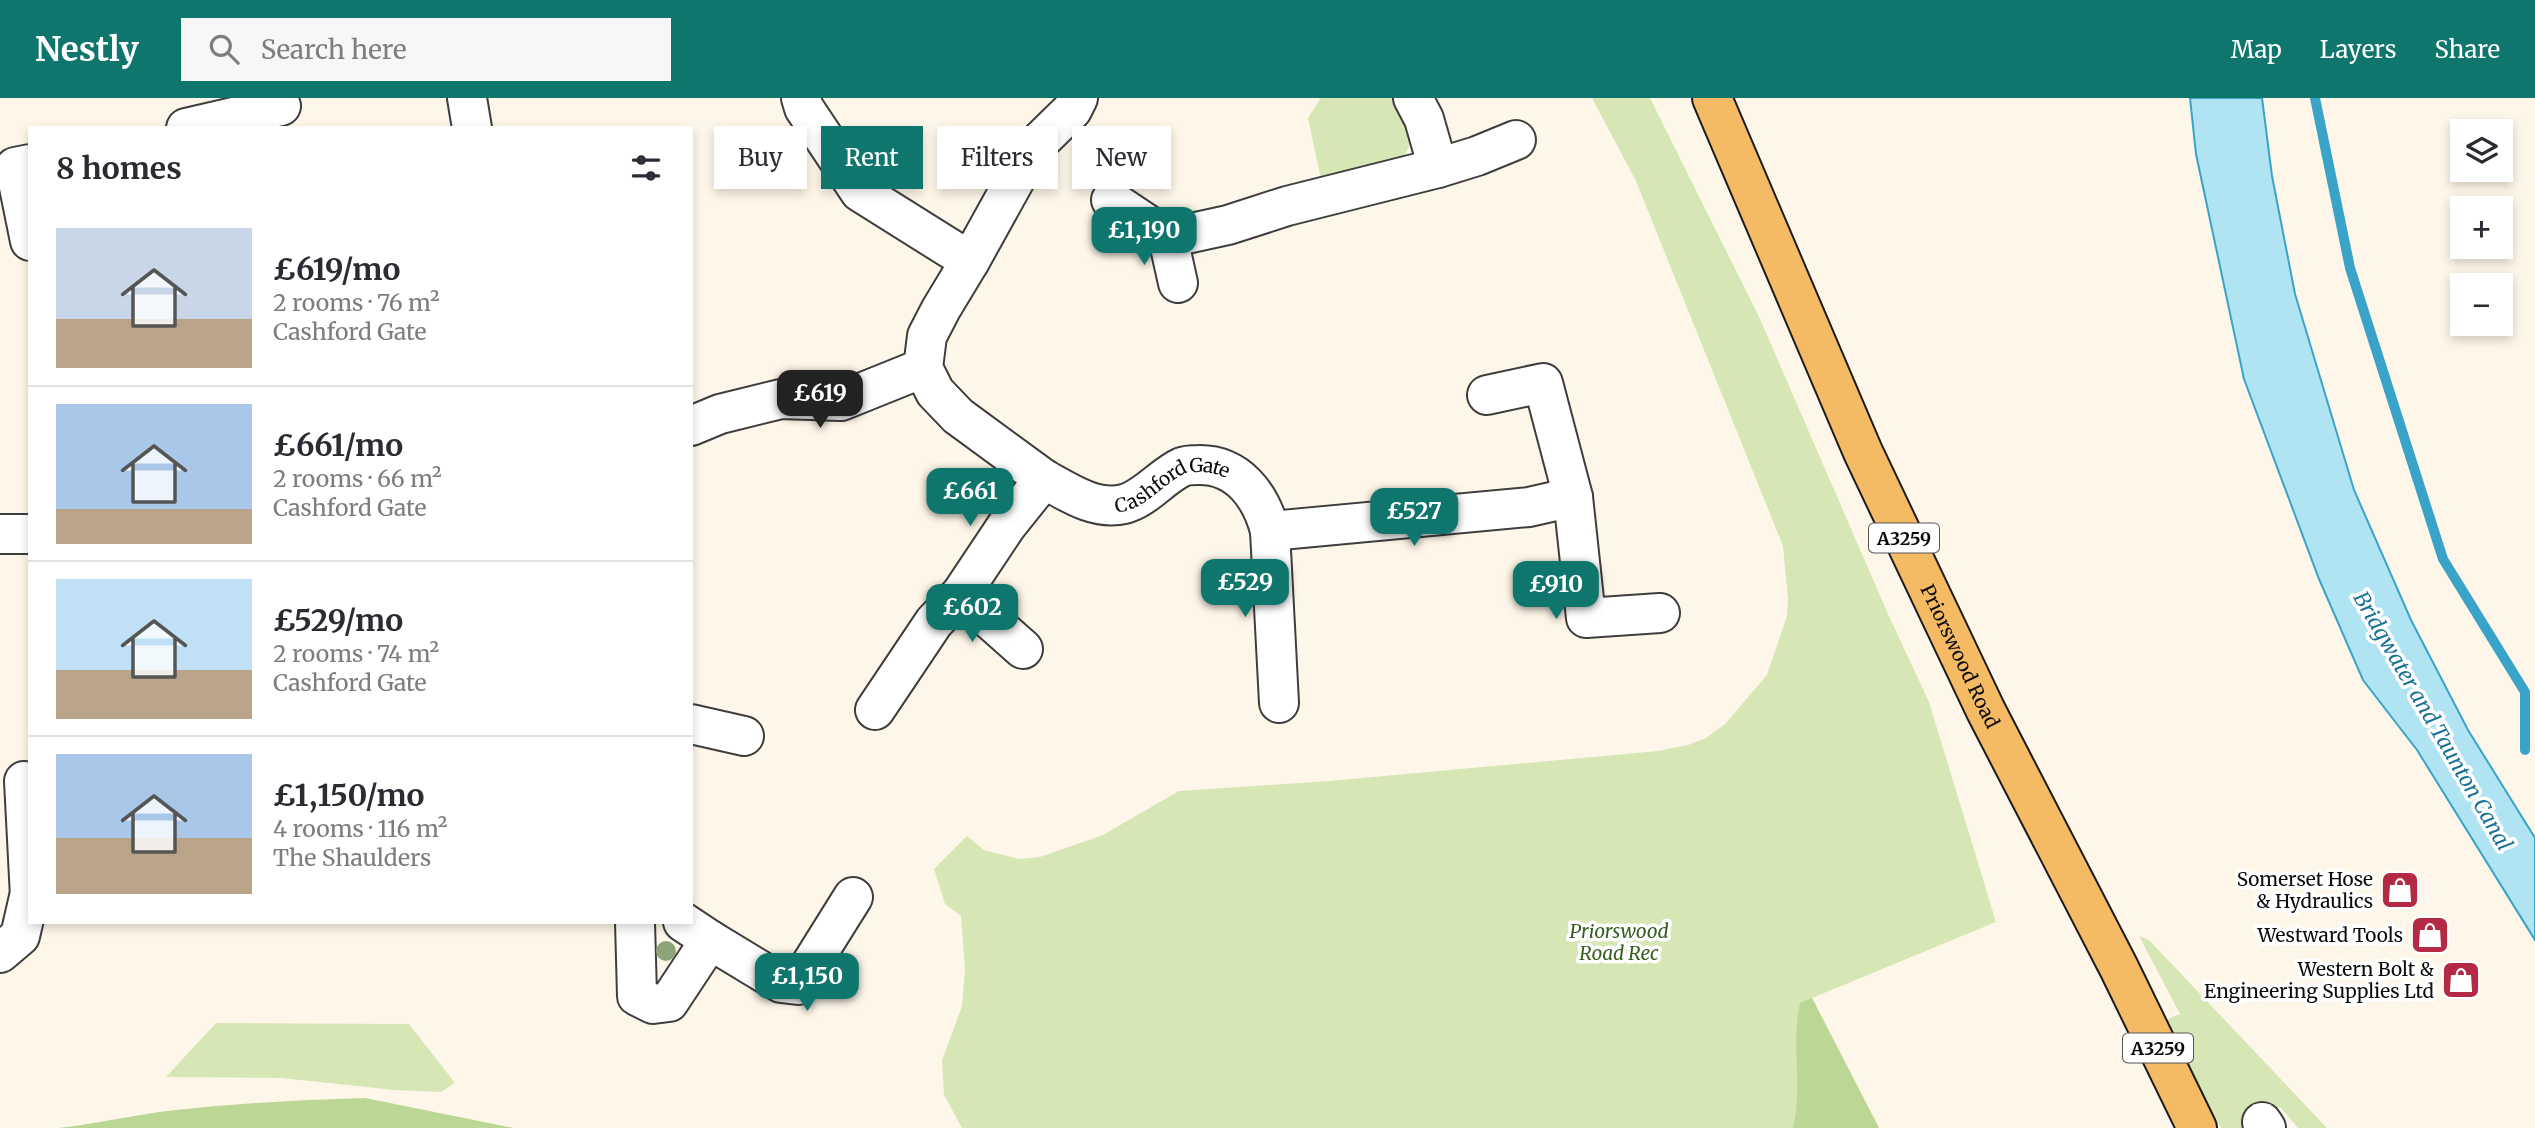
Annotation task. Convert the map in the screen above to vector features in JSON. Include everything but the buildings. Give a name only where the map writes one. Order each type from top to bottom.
[{"type":"main road","name":"Priorswood Road","points":[[1712,98],[1869,464],[1986,711],[2119,968],[2197,1128]]},
{"type":"street","points":[[467,98],[472,126]]},
{"type":"street","points":[[802,98],[804,108],[860,192],[970,261]]},
{"type":"street","points":[[693,425],[720,414],[781,399],[841,401],[923,368],[927,337],[1032,149],[1072,110],[1078,98]]},
{"type":"street","points":[[1413,98],[1424,119],[1438,168]]},
{"type":"street","points":[[195,126],[281,106]]},
{"type":"street","points":[[1168,238],[1228,225],[1287,206],[1438,168],[1516,140]]},
{"type":"street","points":[[28,164],[15,167],[28,231]]},
{"type":"street","points":[[1111,200],[1168,238],[1178,283]]},
{"type":"street","name":"Cashford Gate","points":[[923,368],[935,392],[958,416],[1044,479],[1075,496],[1102,506],[1125,504],[1184,466],[1211,465],[1238,476],[1256,494],[1270,531],[1279,703]]},
{"type":"street","points":[[1487,395],[1543,383],[1573,497],[1586,618],[1660,613]]},
{"type":"street","points":[[875,710],[934,622],[961,594],[1007,525],[1044,479]]},
{"type":"street","points":[[1270,531],[1529,508],[1573,497]]},
{"type":"street","points":[[0,534],[28,534]]},
{"type":"street","points":[[961,594],[1023,649]]},
{"type":"street","points":[[693,724],[744,736]]},
{"type":"street","points":[[24,781],[28,874]]},
{"type":"street","points":[[635,924],[637,996],[653,1004],[669,1002],[696,931],[781,984],[798,985],[853,897]]},
{"type":"street","points":[[0,953],[20,936],[28,901]]},
{"type":"green space","points":[[1321,98],[1397,98],[1411,142],[1402,161],[1322,184],[1308,118]]},
{"type":"green space","name":"Priorswood Road Rec","points":[[1592,98],[1650,98],[1760,319],[1929,702],[1996,922],[1812,998],[1879,1128],[962,1128],[944,1095],[942,1061],[962,1006],[965,970],[961,916],[945,904],[934,869],[967,836],[984,850],[1019,859],[1040,857],[1103,835],[1179,791],[1329,781],[1658,751],[1688,745],[1706,738],[1725,724],[1767,675],[1787,616],[1783,546],[1636,181]]},
{"type":"green space","points":[[2139,936],[2149,940],[2327,1128],[2298,1128],[2280,1107],[2253,1128],[2221,1128],[2165,1020],[2180,1014]]},
{"type":"green space","points":[[1812,998],[1879,1128],[1793,1128],[1797,1097],[1800,1003]]},
{"type":"green space","points":[[216,1023],[409,1024],[455,1083],[441,1092],[394,1090],[282,1078],[166,1077]]},
{"type":"green space","points":[[365,1098],[514,1128],[58,1128],[200,1108]]},
{"type":"water","name":"Bridgwater and Taunton Canal","points":[[2190,98],[2262,98],[2272,176],[2295,294],[2354,490],[2411,620],[2468,730],[2535,838],[2535,940],[2417,750],[2363,680],[2319,579],[2244,379],[2196,154]]},
{"type":"waterway","points":[[2315,98],[2350,268],[2443,559],[2525,692],[2525,750]]},
{"type":"place","name":"Somerset Hose & Hydraulics","points":[[2400,890]]},
{"type":"place","name":"Westward Tools","points":[[2430,935]]},
{"type":"place","name":"Western Bolt & Engineering Supplies Ltd","points":[[2461,980]]}]
